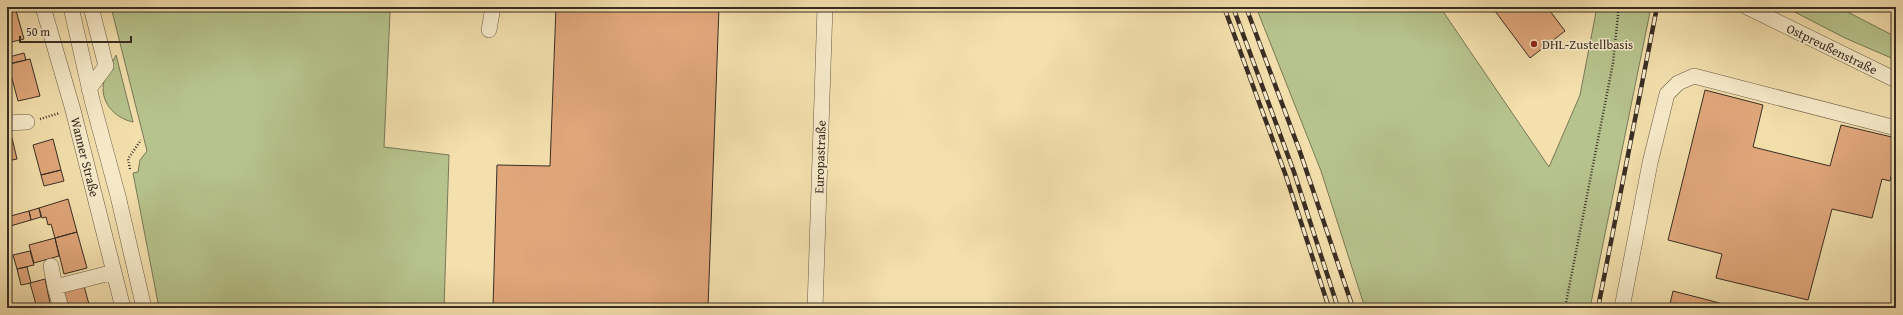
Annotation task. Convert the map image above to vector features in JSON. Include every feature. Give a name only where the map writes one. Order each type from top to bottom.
[{"type":"street","name":"Wanner Straße","points":[[43,7],[82,140],[124,308]]},
{"type":"street","name":"Wanner Straße","points":[[71,7],[89,89],[118,196],[144,308]]},
{"type":"street","points":[[89,89],[106,66],[91,7]]},
{"type":"street","points":[[489,30],[493,7]]},
{"type":"street","name":"Europastraße","points":[[815,308],[825,7]]},
{"type":"street","name":"Ostpreußenstraße","points":[[1747,7],[1896,80]]},
{"type":"street","points":[[1622,308],[1652,155],[1667,94],[1678,83],[1694,76],[1896,128]]},
{"type":"street","points":[[7,123],[27,122]]},
{"type":"street","points":[[82,140],[102,136]]},
{"type":"street","points":[[50,266],[61,308]]},
{"type":"street","points":[[55,287],[114,272]]},
{"type":"path","points":[[1565,308],[1613,63],[1618,7]]},
{"type":"path","points":[[27,122],[73,110]]},
{"type":"path","points":[[130,169],[128,159],[141,140]]},
{"type":"green space","points":[[111,7],[355,7],[390,12],[384,147],[449,155],[444,308],[159,308],[133,173],[138,172],[140,160],[147,151]]},
{"type":"green space","points":[[1256,7],[1440,7],[1549,167],[1580,95],[1597,7],[1651,7],[1590,308],[1365,308],[1321,171]]},
{"type":"green space","points":[[1785,7],[1838,7],[1896,37],[1896,60],[1845,38]]},
{"type":"green space","points":[[116,55],[133,122],[114,113],[106,102],[104,95],[104,81]]},
{"type":"building","points":[[7,7],[15,7],[24,39],[7,43]]},
{"type":"building","points":[[556,7],[719,7],[708,308],[493,308],[497,165],[550,166]]},
{"type":"building","name":"DHL-Zustellbasis","points":[[1492,7],[1547,7],[1565,31],[1530,58]]},
{"type":"building","points":[[24,53],[26,60],[10,64],[9,57]]},
{"type":"building","points":[[30,59],[40,96],[18,101],[8,64]]},
{"type":"building","points":[[1705,90],[1763,105],[1753,147],[1830,166],[1841,125],[1896,138],[1896,153],[1890,181],[1882,179],[1872,218],[1832,209],[1808,300],[1716,278],[1722,254],[1668,240]]},
{"type":"building","points":[[12,138],[17,159],[7,161],[7,139]]},
{"type":"building","points":[[53,139],[61,170],[41,175],[33,145]]},
{"type":"building","points":[[61,170],[64,181],[44,186],[41,175]]},
{"type":"building","points":[[68,199],[77,232],[55,238],[51,224],[48,225],[46,217],[42,218],[39,208]]},
{"type":"building","points":[[39,208],[41,217],[31,220],[29,211]]},
{"type":"building","points":[[29,211],[31,220],[7,227],[7,217]]},
{"type":"building","points":[[77,232],[87,268],[64,274],[55,238]]},
{"type":"building","points":[[55,238],[59,256],[34,263],[29,245]]},
{"type":"building","points":[[30,251],[34,265],[17,269],[13,255]]},
{"type":"building","points":[[27,267],[31,283],[21,285],[17,269]]},
{"type":"building","points":[[45,279],[51,308],[37,308],[30,283]]},
{"type":"building","points":[[84,286],[90,308],[66,308],[61,292]]},
{"type":"building","points":[[1673,291],[1739,308],[1669,308]]},
{"type":"railway","points":[[1224,7],[1286,176],[1329,308]]},
{"type":"railway","points":[[1233,7],[1294,172],[1338,308]]},
{"type":"railway","points":[[1246,7],[1299,149],[1353,308]]},
{"type":"railway","points":[[1598,308],[1657,7]]},
{"type":"place","name":"DHL-Zustellbasis","points":[[1534,44]]}]
